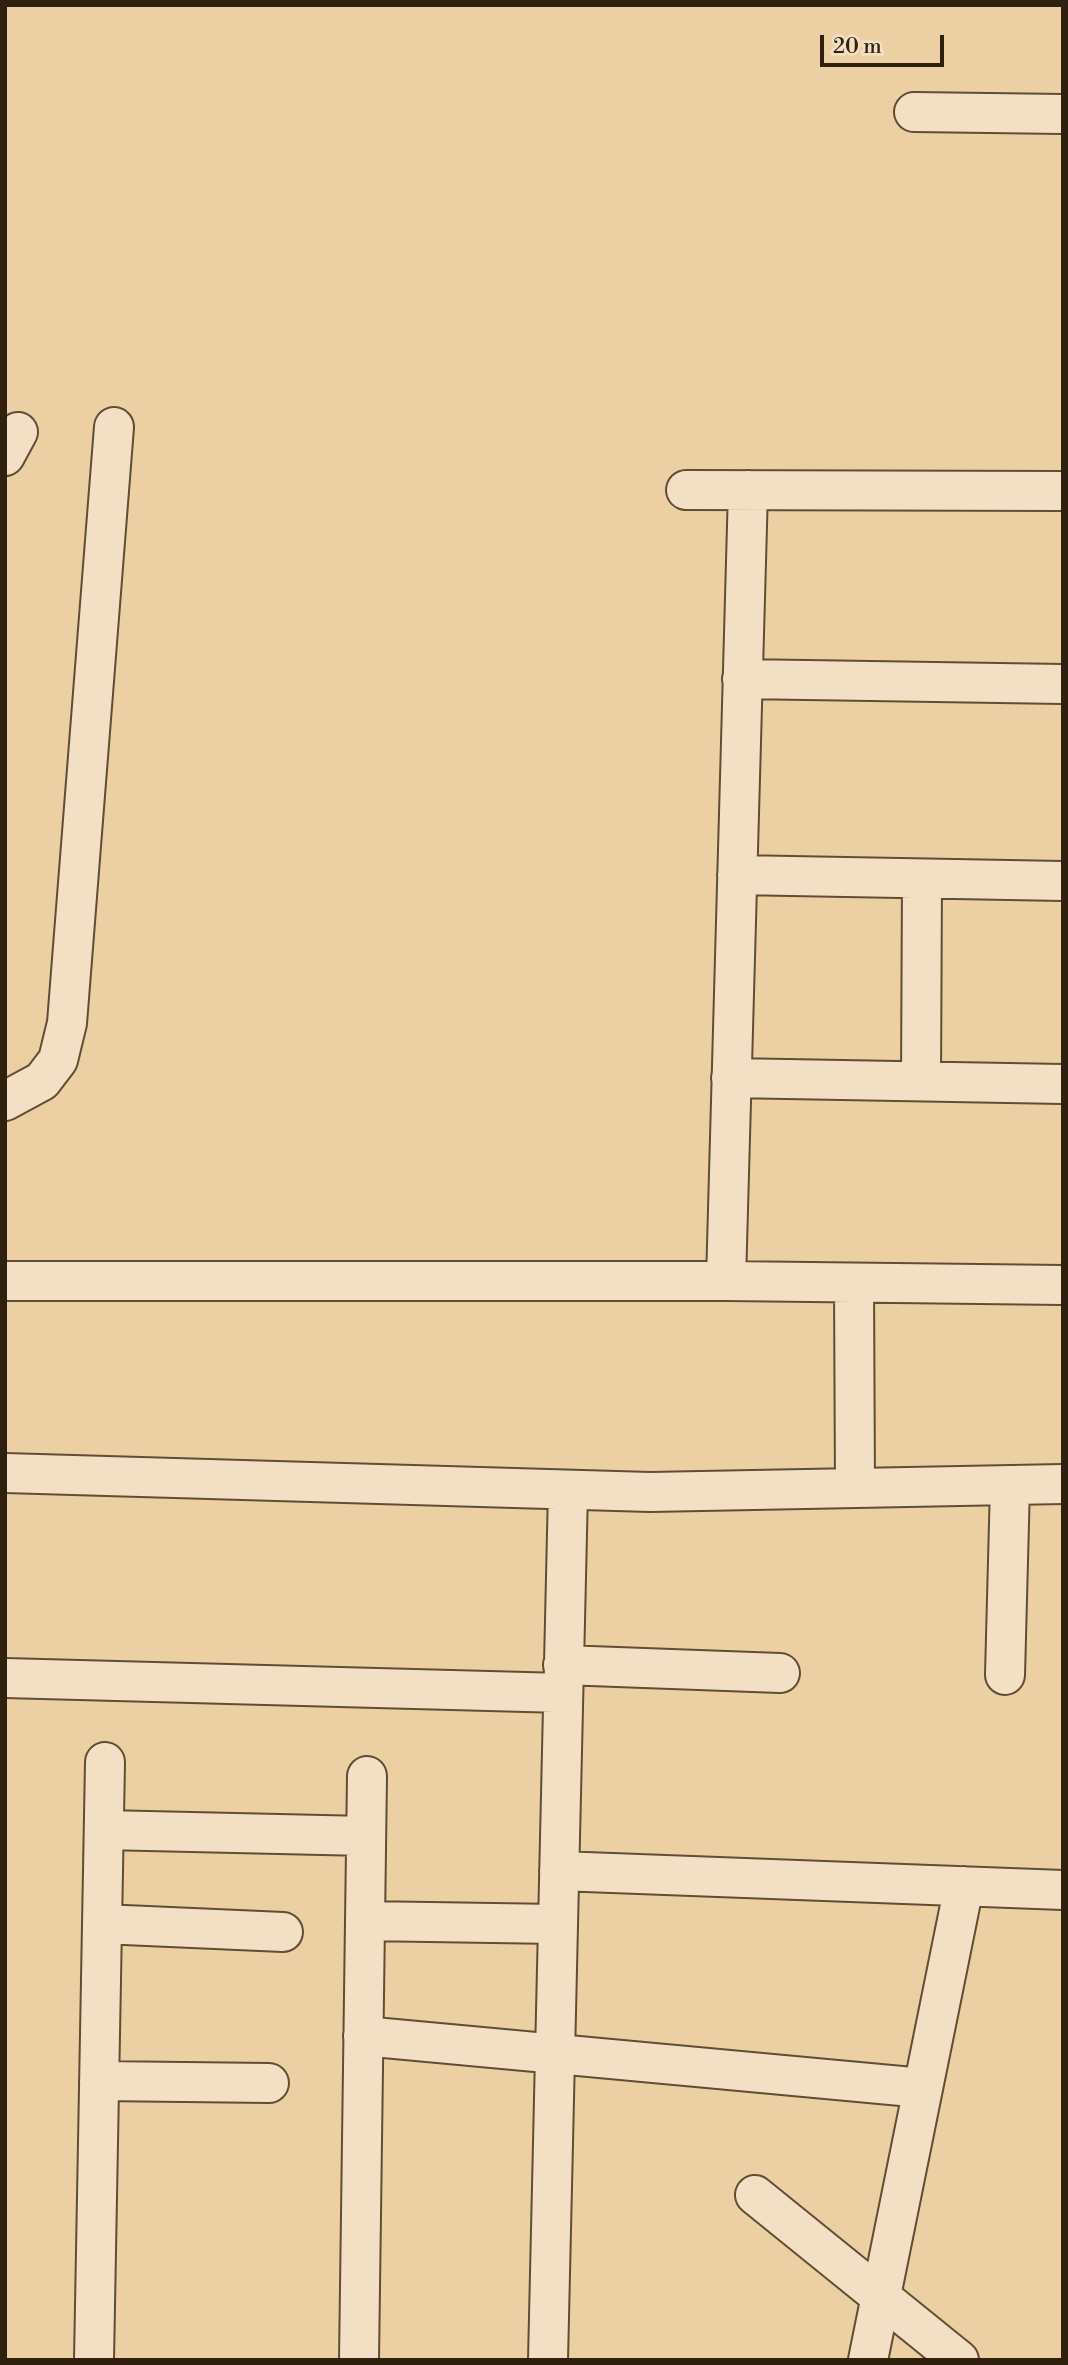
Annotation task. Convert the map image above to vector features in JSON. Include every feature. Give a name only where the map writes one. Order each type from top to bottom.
[{"type":"street","points":[[915,112],[1063,114]]},
{"type":"street","points":[[5,1101],[42,1081],[58,1060],[66,1023],[114,427]]},
{"type":"street","points":[[686,490],[1063,491]]},
{"type":"street","points":[[726,1281],[748,490]]},
{"type":"street","points":[[743,679],[1063,684]]},
{"type":"street","points":[[737,876],[1063,881]]},
{"type":"street","points":[[921,1081],[922,879]]},
{"type":"street","points":[[731,1078],[1063,1084]]},
{"type":"street","points":[[5,1281],[726,1281],[1063,1285]]},
{"type":"street","points":[[854,1283],[855,1488]]},
{"type":"street","points":[[5,1473],[650,1492],[1063,1484]]},
{"type":"street","points":[[1005,1675],[1010,1485]]},
{"type":"street","points":[[548,2360],[568,1490]]},
{"type":"street","points":[[5,1678],[563,1679],[780,1673]]},
{"type":"street","points":[[94,2360],[105,1762]]},
{"type":"street","points":[[359,2360],[367,1776]]},
{"type":"street","points":[[104,1830],[366,1836]]},
{"type":"street","points":[[559,1871],[1063,1889]]},
{"type":"street","points":[[868,2360],[964,1886]]},
{"type":"street","points":[[365,1921],[557,1924]]},
{"type":"street","points":[[102,1924],[283,1932]]},
{"type":"street","points":[[363,2036],[923,2088]]},
{"type":"street","points":[[99,2081],[269,2083]]},
{"type":"street","points":[[755,2195],[958,2360]]}]
